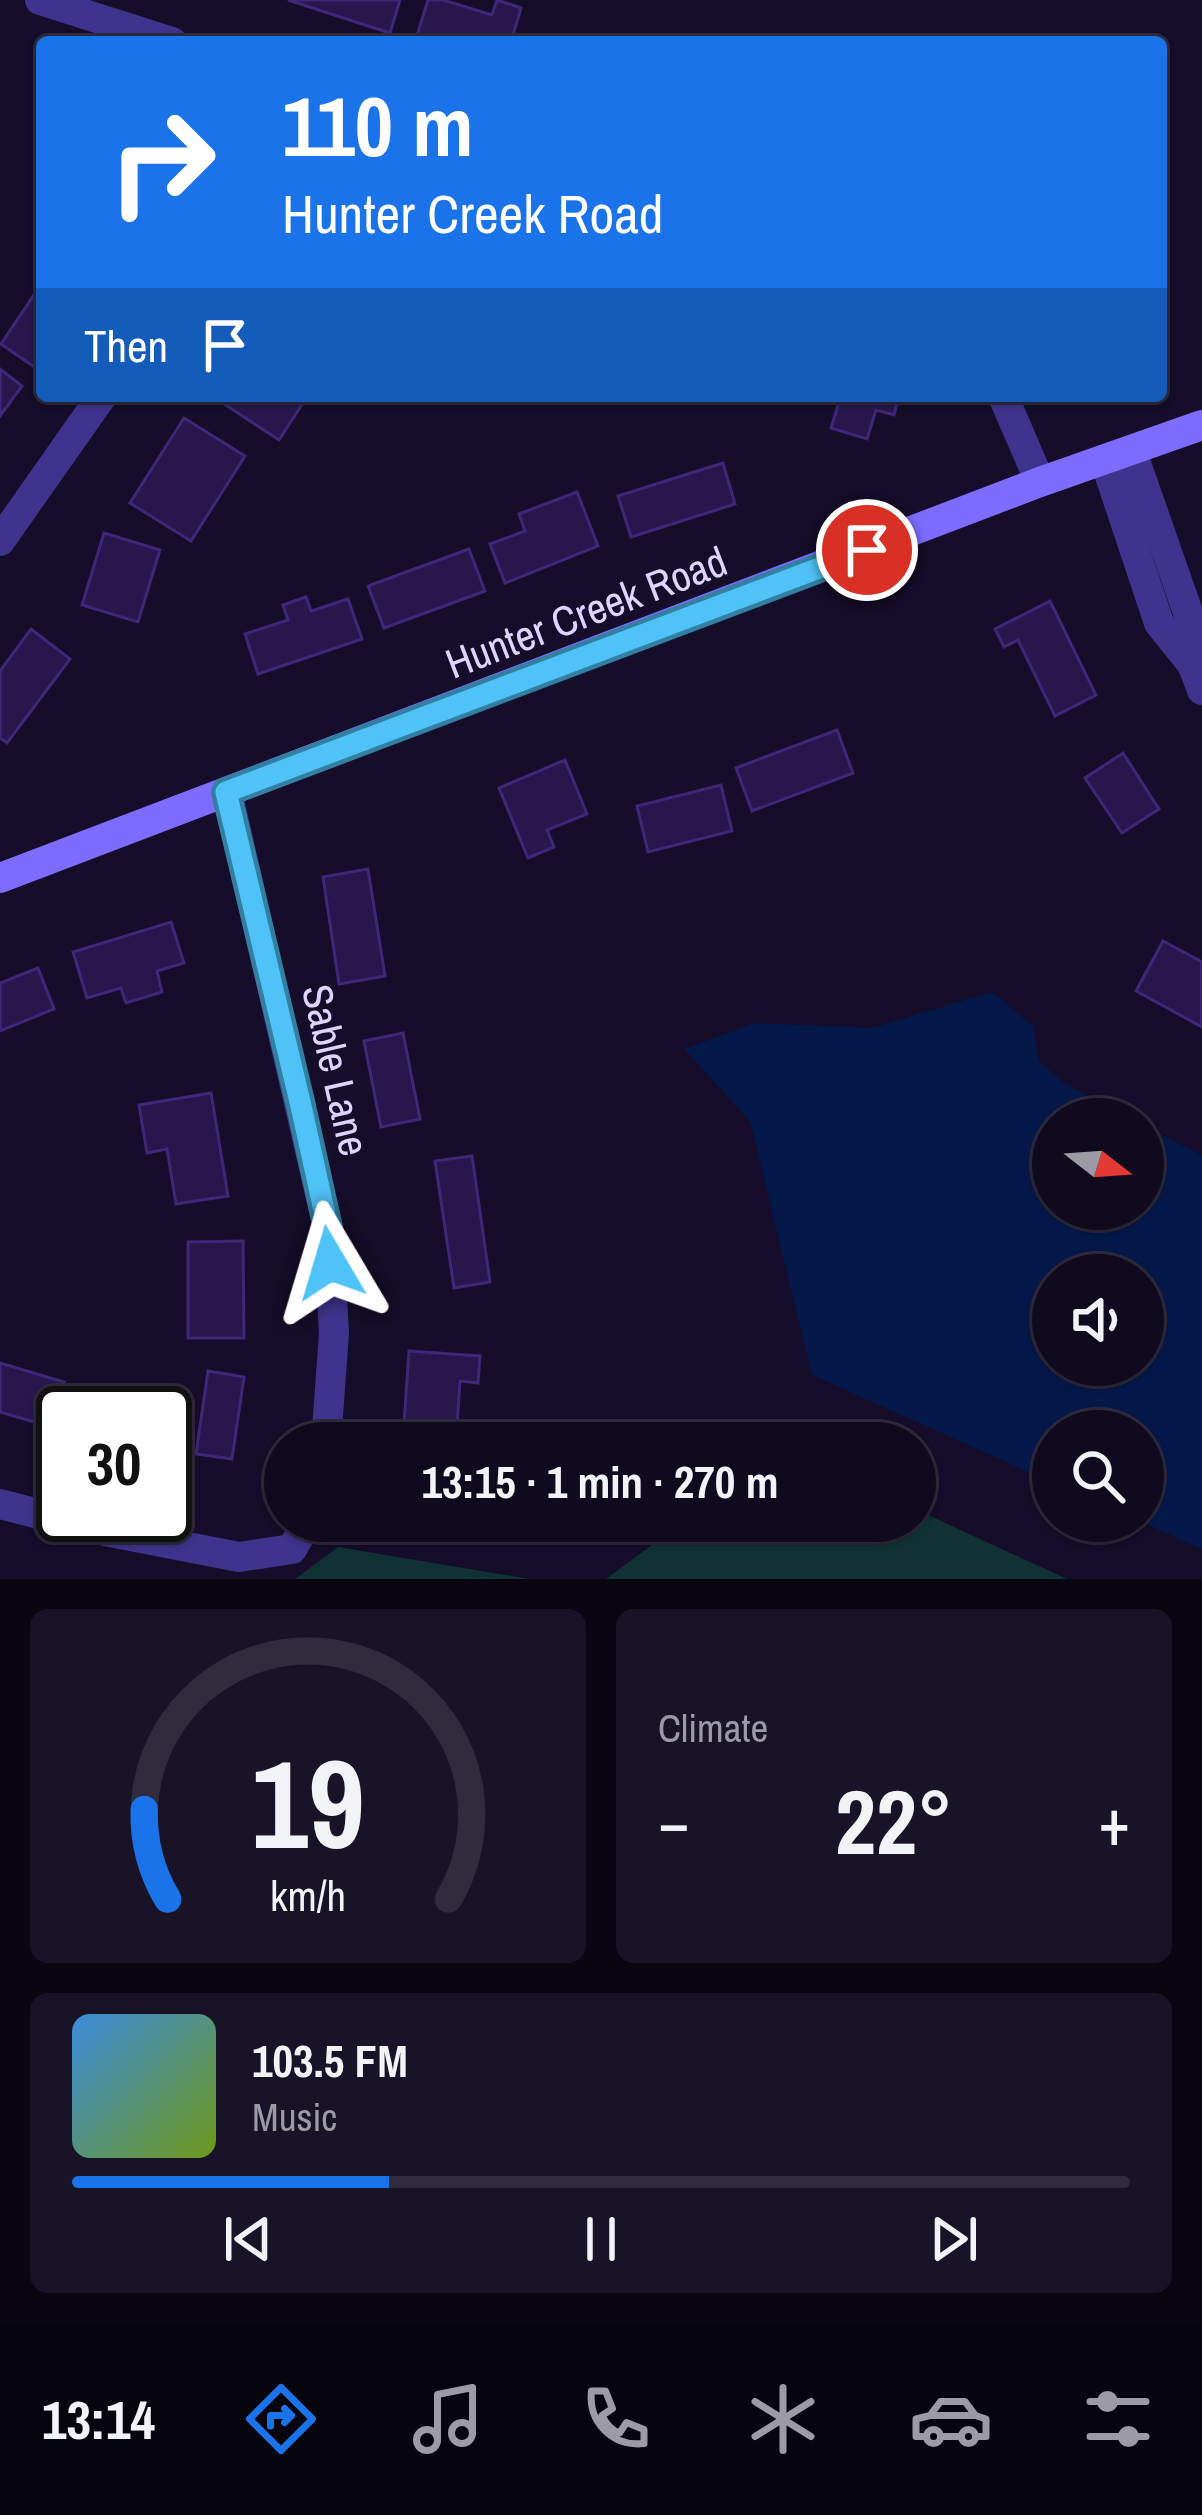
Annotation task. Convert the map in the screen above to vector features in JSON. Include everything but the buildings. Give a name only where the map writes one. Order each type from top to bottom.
[{"type":"main road","name":"Hunter Creek Road","points":[[0,878],[1040,482],[1202,425]]},
{"type":"street","points":[[40,0],[153,36]]},
{"type":"street","points":[[0,541],[98,402]]},
{"type":"street","points":[[1006,402],[1040,482]]},
{"type":"street","points":[[1118,457],[1190,618],[1197,677]]},
{"type":"street","name":"Sable Lane","points":[[226,792],[328,1228],[334,1333],[328,1422]]},
{"type":"street","points":[[0,1504],[105,1531],[239,1557],[292,1549],[296,1542]]},
{"type":"green space","points":[[936,1519],[1067,1579],[606,1579],[656,1542],[936,1542]]},
{"type":"green space","points":[[338,1547],[530,1579],[295,1579]]},
{"type":"water","points":[[992,992],[1033,1026],[1039,1061],[1092,1098],[1032,1098],[1032,1230],[1164,1230],[1164,1136],[1202,1155],[1202,1549],[1164,1532],[1164,1410],[1032,1410],[1032,1474],[936,1431],[936,1422],[917,1422],[812,1375],[750,1121],[684,1049],[755,1023],[872,1028]]},
{"type":"route","points":[[330,1263],[328,1228],[226,792],[867,550]]}]
